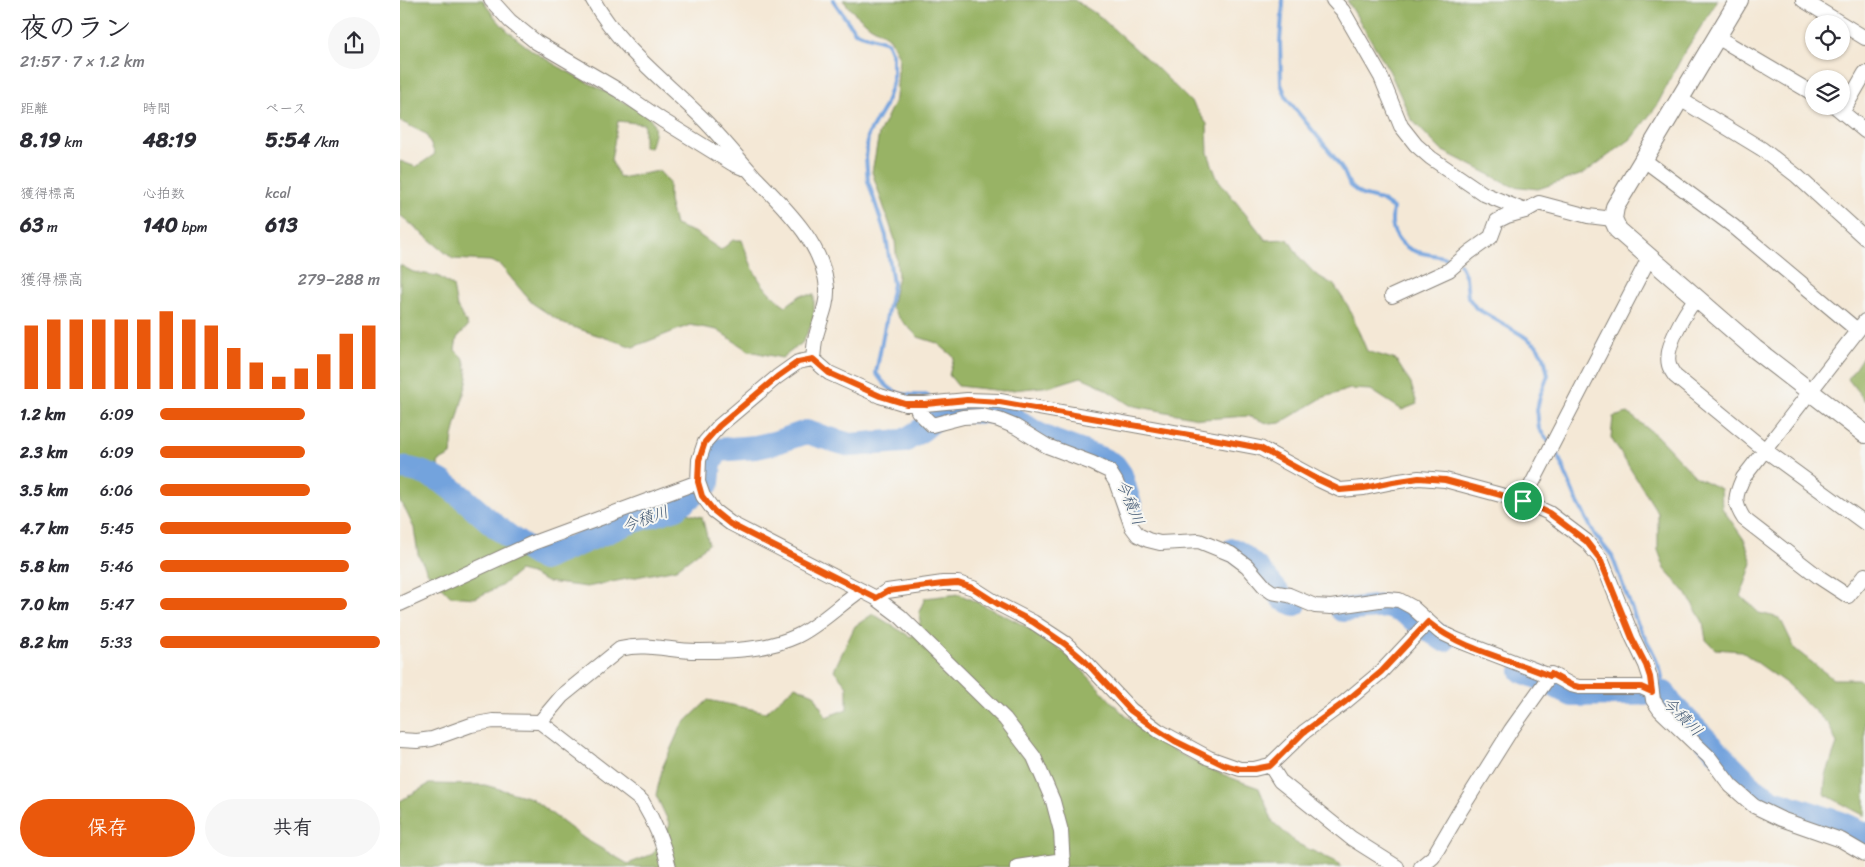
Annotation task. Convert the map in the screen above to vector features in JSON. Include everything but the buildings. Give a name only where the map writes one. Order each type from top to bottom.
[{"type":"street","points":[[491,0],[510,21],[536,42],[618,90],[733,164],[749,170]]},
{"type":"street","points":[[593,0],[603,18],[626,46],[705,121],[805,234],[817,252],[824,271],[827,290],[824,315],[816,337],[813,359]]},
{"type":"street","points":[[1333,0],[1343,11],[1381,77],[1401,126],[1416,146],[1484,194],[1525,211]]},
{"type":"street","points":[[1739,0],[1615,207],[1613,220],[1618,230],[1755,349],[1865,434]]},
{"type":"street","points":[[1803,0],[1865,38]]},
{"type":"street","points":[[1717,37],[1805,89]]},
{"type":"street","points":[[1850,93],[1865,73]]},
{"type":"street","points":[[1680,99],[1762,149],[1863,231]]},
{"type":"street","points":[[1847,115],[1865,131]]},
{"type":"street","points":[[1644,160],[1861,325],[1743,478],[1737,492],[1736,507],[1744,519],[1848,596],[1865,575]]},
{"type":"street","points":[[1392,296],[1449,270],[1491,237],[1497,221],[1525,211],[1540,203],[1588,216],[1613,220]]},
{"type":"street","points":[[1523,501],[1649,258]]},
{"type":"street","points":[[1696,298],[1686,312],[1670,348],[1669,364],[1675,376],[1764,450],[1865,523]]},
{"type":"street","points":[[813,359],[829,373],[880,396],[906,404],[967,400],[1000,402],[1260,448],[1340,490],[1364,488],[1419,478],[1445,480],[1523,501],[1549,513],[1586,541],[1600,559],[1632,638],[1646,665],[1650,677],[1653,700],[1660,710],[1709,757],[1731,786],[1754,806],[1781,819],[1842,840],[1865,854]]},
{"type":"street","points":[[813,359],[798,362],[777,377],[705,442],[699,460],[698,482],[702,496],[714,511],[730,524],[876,598],[900,616],[1005,719],[1034,757],[1053,801],[1061,831],[1063,864],[1017,867]]},
{"type":"street","points":[[916,404],[918,411],[932,425],[963,417],[982,416],[999,420],[1016,427],[1047,446],[1109,471],[1116,482],[1132,527],[1138,535],[1160,543],[1199,541],[1230,554],[1247,566],[1265,587],[1272,592],[1289,595],[1315,606],[1338,607],[1399,600],[1412,607],[1440,632],[1550,676],[1551,674],[1571,685],[1579,687],[1641,687],[1652,692]]},
{"type":"street","points":[[400,604],[533,543],[698,482]]},
{"type":"street","points":[[876,598],[888,591],[943,584],[958,583],[973,588],[998,604],[1033,622],[1065,644],[1085,661],[1130,710],[1175,741],[1224,765],[1240,769],[1270,766],[1304,732],[1345,702],[1381,672],[1428,622]]},
{"type":"street","points":[[540,722],[562,696],[620,649],[632,646],[656,646],[698,652],[761,648],[798,636],[862,590]]},
{"type":"street","points":[[1421,867],[1433,858],[1506,738],[1550,676]]},
{"type":"street","points":[[400,740],[417,741],[432,739],[471,725],[493,721],[540,722],[642,802],[653,822],[669,867]]},
{"type":"street","points":[[1270,766],[1280,781],[1351,838],[1397,867]]},
{"type":"green space","points":[[400,0],[483,0],[509,32],[526,46],[562,69],[648,116],[654,126],[650,148],[644,147],[644,124],[618,121],[611,160],[620,178],[659,171],[669,182],[669,201],[675,225],[696,233],[721,250],[733,240],[742,240],[749,260],[763,285],[786,306],[801,295],[814,295],[814,320],[802,343],[782,358],[749,351],[717,330],[690,325],[633,347],[564,324],[532,303],[500,265],[490,261],[453,259],[400,215],[400,161],[416,167],[435,154],[426,134],[400,121]]},
{"type":"green space","points":[[843,0],[1074,0],[1098,15],[1157,68],[1193,104],[1207,124],[1208,153],[1217,178],[1266,240],[1288,239],[1300,258],[1315,274],[1334,285],[1348,306],[1367,351],[1396,360],[1411,384],[1417,404],[1402,410],[1371,390],[1350,389],[1322,398],[1280,423],[1270,424],[1248,416],[1203,419],[1130,405],[1099,385],[1081,377],[1052,386],[1003,391],[958,386],[949,375],[954,357],[937,343],[918,337],[891,307],[898,276],[895,240],[872,172],[879,134],[896,98],[899,57],[890,38],[870,26],[851,10]]},
{"type":"green space","points":[[1347,0],[1718,0],[1684,53],[1656,107],[1631,139],[1583,174],[1538,189],[1512,186],[1441,150],[1411,119],[1390,72]]},
{"type":"green space","points":[[400,265],[413,272],[438,276],[453,286],[457,307],[468,326],[457,338],[455,350],[464,359],[468,378],[453,436],[451,455],[438,462],[439,480],[466,511],[507,538],[539,564],[674,510],[702,517],[709,544],[676,569],[587,587],[547,582],[531,574],[519,571],[501,586],[475,598],[450,596],[428,573],[418,554],[414,528],[400,502]]},
{"type":"green space","points":[[1865,353],[1865,401],[1848,379]]},
{"type":"green space","points":[[1628,413],[1657,436],[1696,477],[1721,489],[1722,508],[1745,541],[1752,563],[1741,596],[1759,613],[1780,618],[1795,649],[1833,679],[1858,679],[1865,684],[1865,816],[1824,794],[1826,775],[1837,744],[1829,725],[1787,684],[1741,651],[1715,649],[1706,640],[1703,622],[1686,593],[1665,569],[1658,550],[1658,513],[1611,438],[1613,417]]},
{"type":"green space","points":[[959,594],[1022,624],[1056,646],[1075,662],[1126,716],[1156,739],[1206,767],[1259,788],[1273,822],[1296,843],[1340,864],[1341,867],[400,867],[400,801],[429,784],[485,785],[531,798],[585,839],[628,864],[653,854],[670,825],[656,795],[663,766],[681,726],[708,700],[766,712],[795,686],[814,694],[826,717],[847,709],[847,686],[834,670],[855,626],[873,614],[911,637],[921,621],[919,612],[925,598]]},
{"type":"waterway","points":[[833,0],[855,32],[887,42],[893,57],[893,81],[885,106],[868,135],[866,158],[868,181],[886,236],[893,284],[876,373],[887,386],[898,393],[904,395],[928,395],[930,413],[938,416]]},
{"type":"waterway","points":[[1282,0],[1280,41],[1281,84],[1287,99],[1331,153],[1344,172],[1350,186],[1362,195],[1381,200],[1393,208],[1392,225],[1395,233],[1405,246],[1418,252],[1454,260]]},
{"type":"waterway","points":[[1460,264],[1466,277],[1468,297],[1476,308],[1536,345],[1544,357],[1548,375],[1537,410],[1539,429],[1550,443]]},
{"type":"waterway","name":"今積川","points":[[400,468],[425,473],[447,485],[493,524],[543,559],[628,523],[676,508],[708,483],[710,463],[718,450],[756,447],[806,432],[850,445],[904,441],[923,429],[938,416],[959,411],[992,412],[1013,418],[1050,440],[1114,465],[1121,475],[1131,508]]},
{"type":"waterway","points":[[1555,448],[1576,499],[1595,535],[1612,556],[1637,623],[1652,650],[1661,672],[1664,693]]},
{"type":"waterway","name":"今積川","points":[[1233,550],[1258,569],[1283,599],[1295,604]]},
{"type":"waterway","name":"今積川","points":[[1342,610],[1387,606],[1403,612],[1444,640]]},
{"type":"waterway","name":"今積川","points":[[1522,671],[1572,695],[1664,693],[1671,704],[1753,788],[1773,801],[1843,824],[1865,834]]},
{"type":"route","points":[[813,359],[829,373],[880,396],[906,404],[967,400],[1000,402],[1095,417],[1260,448],[1340,490],[1364,488],[1419,478],[1445,480],[1523,501],[1549,513],[1586,541],[1600,559],[1610,578],[1632,638],[1646,665],[1652,692],[1641,687],[1579,687],[1571,685],[1551,674],[1550,676],[1457,640],[1440,632],[1428,622],[1418,630],[1381,672],[1345,702],[1304,732],[1270,766],[1240,769],[1224,765],[1159,731],[1130,710],[1085,661],[1065,644],[1033,622],[998,604],[973,588],[958,583],[943,584],[888,591],[876,598],[730,524],[714,511],[702,496],[698,482],[699,460],[705,442],[719,426],[777,377],[798,362],[813,359]]}]
